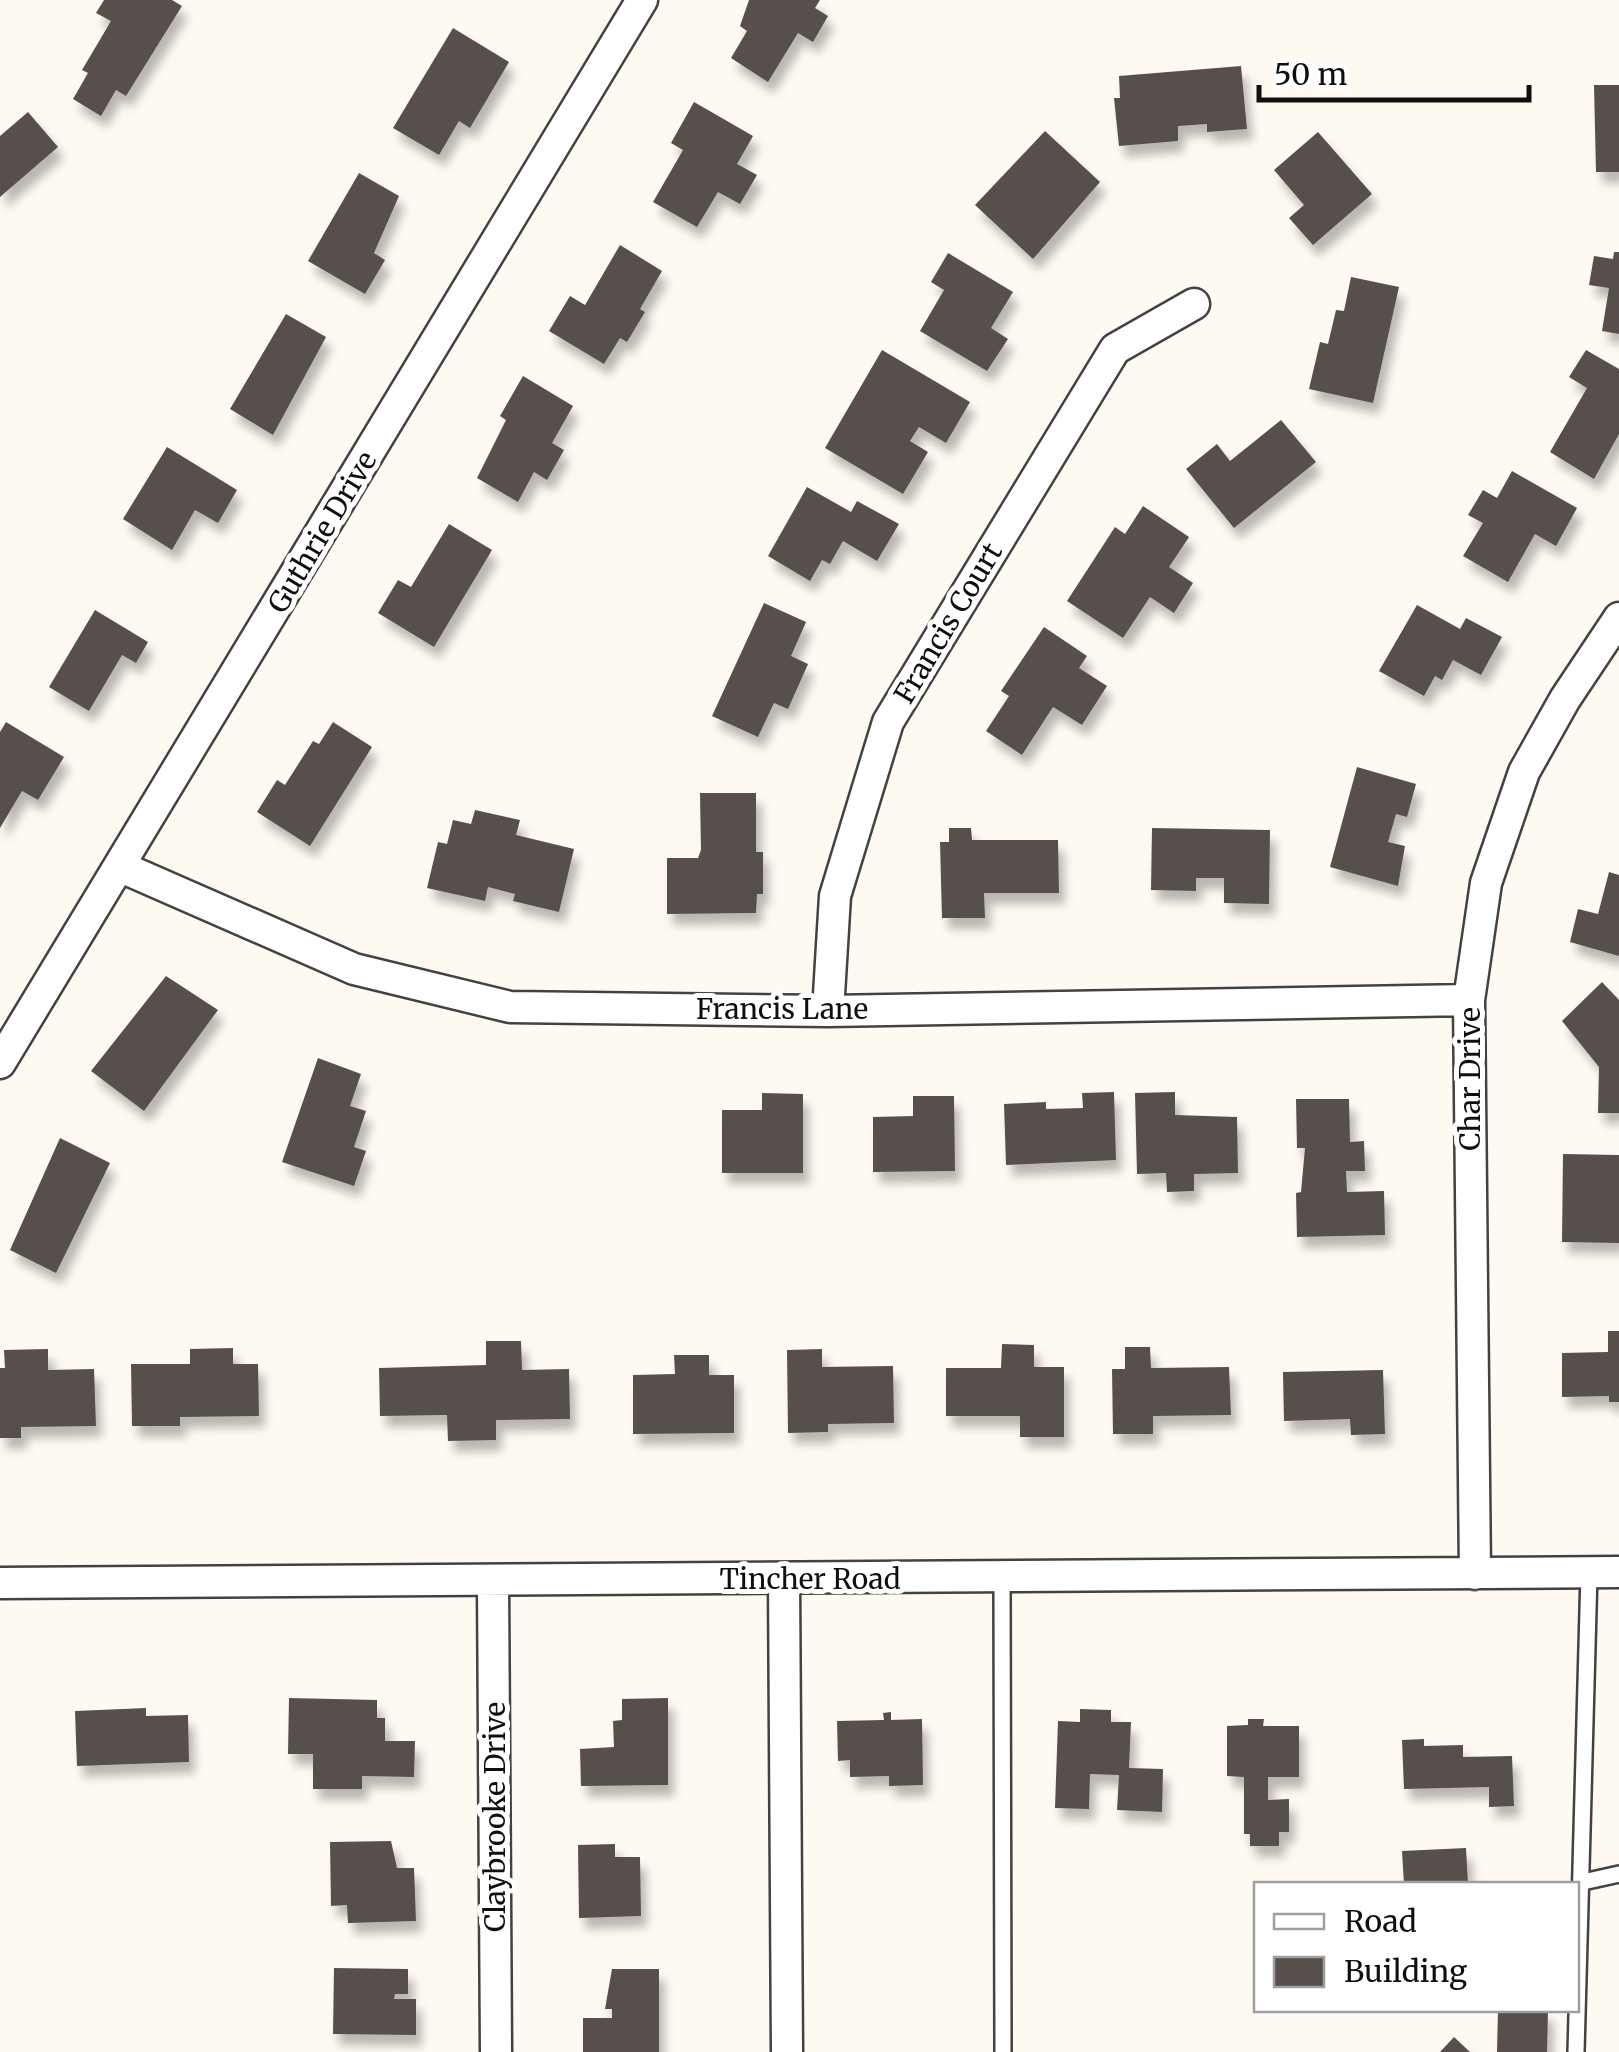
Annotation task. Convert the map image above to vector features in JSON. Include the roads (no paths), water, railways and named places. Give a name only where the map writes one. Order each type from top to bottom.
[{"type":"street","name":"Guthrie Drive","points":[[0,1064],[642,0]]},
{"type":"street","name":"Francis Court","points":[[828,1011],[836,896],[888,722],[1115,349],[1194,304]]},
{"type":"street","name":"Char Drive","points":[[1475,1574],[1469,1000],[1486,884],[1524,772],[1565,699],[1619,618]]},
{"type":"street","name":"Francis Lane","points":[[120,867],[354,968],[510,1007],[828,1011],[1469,1000]]},
{"type":"street","name":"Tincher Road","points":[[0,1583],[1604,1572]]},
{"type":"street","points":[[784,1580],[787,2052]]},
{"type":"street","name":"Claybrooke Drive","points":[[493,1582],[496,2052]]},
{"type":"lane","points":[[1579,1979],[1604,1572]]},
{"type":"lane","points":[[1002,1578],[1003,2052]]},
{"type":"lane","points":[[1583,1882],[1619,1874]]},
{"type":"lane","points":[[1576,2052],[1578,2012]]}]
